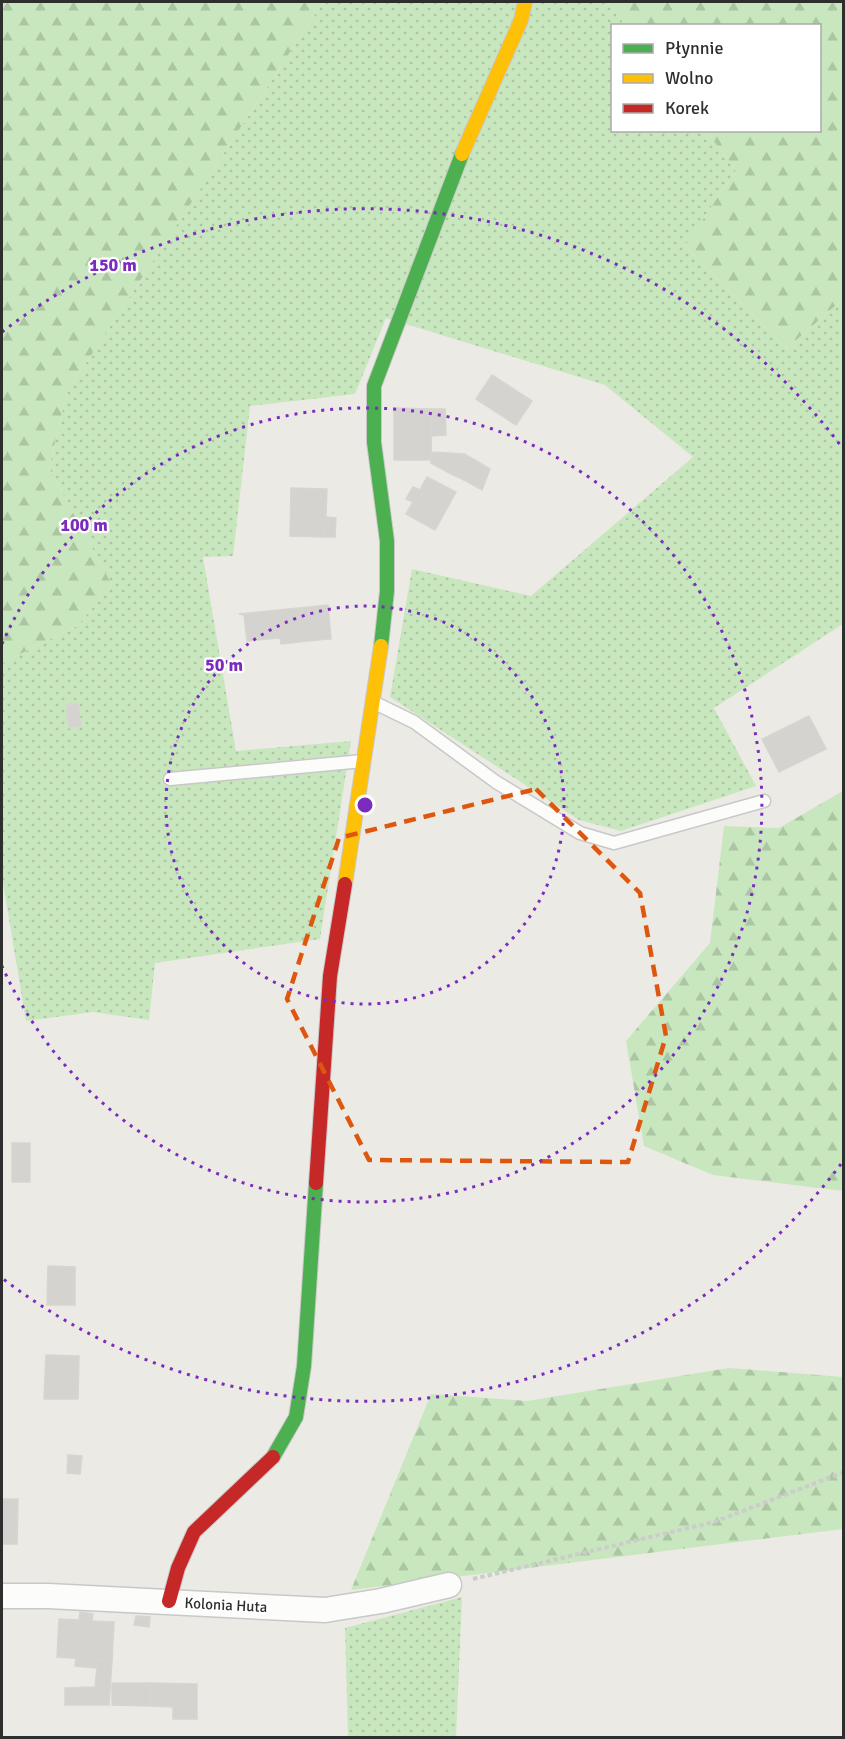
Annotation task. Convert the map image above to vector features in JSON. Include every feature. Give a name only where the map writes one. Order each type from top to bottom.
[{"type":"street","points":[[169,1601],[178,1568],[194,1532],[278,1452],[296,1417],[304,1366],[330,976],[374,702],[387,591],[387,541],[374,442],[375,386],[461,156],[521,20],[525,2]]},
{"type":"street","name":"Kolonia Huta","points":[[2,1596],[169,1601],[325,1610],[381,1601],[449,1585]]},
{"type":"lane","points":[[374,702],[414,722],[496,782],[580,833],[614,843],[764,801]]},
{"type":"lane","points":[[170,779],[365,760]]},
{"type":"path","points":[[449,1585],[714,1522],[843,1472]]},
{"type":"highlighted area","points":[[536,789],[640,893],[666,1036],[628,1162],[369,1160],[287,999],[339,838]]},
{"type":"green space","points":[[2,2],[323,2],[67,392],[49,468],[112,585],[77,626],[2,663]]},
{"type":"green space","points":[[323,2],[607,2],[624,24],[611,24],[611,132],[707,132],[736,170],[685,246],[786,349],[843,299],[843,624],[714,708],[756,786],[621,831],[579,820],[390,697],[412,569],[531,596],[693,457],[605,385],[386,318],[355,394],[250,406],[233,556],[203,557],[236,751],[351,741],[320,939],[155,963],[149,1020],[93,1012],[26,1021],[2,877],[2,663],[77,626],[112,585],[49,468],[67,392]]},
{"type":"green space","points":[[607,2],[843,2],[843,299],[786,349],[685,246],[736,170],[707,132],[821,132],[821,24],[624,24]]},
{"type":"green space","points":[[843,791],[843,1191],[713,1175],[644,1146],[626,1041],[710,943],[724,826],[779,828]]},
{"type":"green space","points":[[729,1368],[843,1377],[843,1529],[351,1590],[431,1394],[527,1401]]},
{"type":"green space","points":[[462,1597],[456,1737],[348,1737],[345,1628]]},
{"type":"building","points":[[492,375],[532,401],[516,425],[476,399]]},
{"type":"building","points":[[394,408],[432,409],[431,460],[394,460]]},
{"type":"building","points":[[432,409],[445,409],[446,435],[431,436]]},
{"type":"building","points":[[431,452],[464,454],[453,475],[431,463]]},
{"type":"building","points":[[464,454],[475,460],[464,480],[453,475]]},
{"type":"building","points":[[475,460],[490,469],[482,490],[464,480]]},
{"type":"building","points":[[427,477],[456,492],[435,530],[406,514],[413,502],[406,499],[413,487],[420,490]]},
{"type":"building","points":[[291,488],[327,489],[325,537],[290,536]]},
{"type":"building","points":[[326,517],[336,518],[335,537],[325,537]]},
{"type":"building","points":[[328,605],[331,639],[281,644],[280,638],[247,641],[244,615],[239,614]]},
{"type":"building","points":[[78,703],[81,726],[69,728],[66,705]]},
{"type":"building","points":[[809,716],[826,749],[779,772],[762,739]]},
{"type":"building","points":[[12,1143],[30,1143],[30,1182],[12,1182]]},
{"type":"building","points":[[48,1266],[75,1267],[75,1305],[47,1305]]},
{"type":"building","points":[[46,1355],[79,1356],[78,1399],[44,1399]]},
{"type":"building","points":[[68,1455],[82,1456],[80,1474],[67,1473]]},
{"type":"building","points":[[2,1499],[18,1499],[17,1544],[2,1544]]},
{"type":"building","points":[[80,1612],[93,1614],[92,1621],[114,1622],[112,1661],[57,1657],[59,1619],[79,1620]]},
{"type":"building","points":[[136,1616],[150,1617],[149,1627],[134,1625]]},
{"type":"building","points":[[76,1658],[112,1661],[109,1705],[65,1705],[65,1688],[95,1687],[97,1668],[75,1666]]},
{"type":"building","points":[[112,1683],[151,1683],[150,1706],[112,1705]]},
{"type":"building","points":[[151,1683],[197,1684],[197,1719],[173,1719],[173,1707],[150,1706]]},
{"type":"traffic: fast","points":[[381,646],[387,591],[387,541],[374,442],[374,386],[462,154]]},
{"type":"traffic: fast","points":[[273,1457],[296,1417],[304,1366],[316,1183]]},
{"type":"traffic: slow","points":[[462,154],[521,20],[525,2]]},
{"type":"traffic: slow","points":[[345,884],[381,646]]},
{"type":"traffic: jam","points":[[316,1183],[330,976],[345,884]]},
{"type":"traffic: jam","points":[[169,1601],[178,1568],[194,1532],[273,1457]]}]
